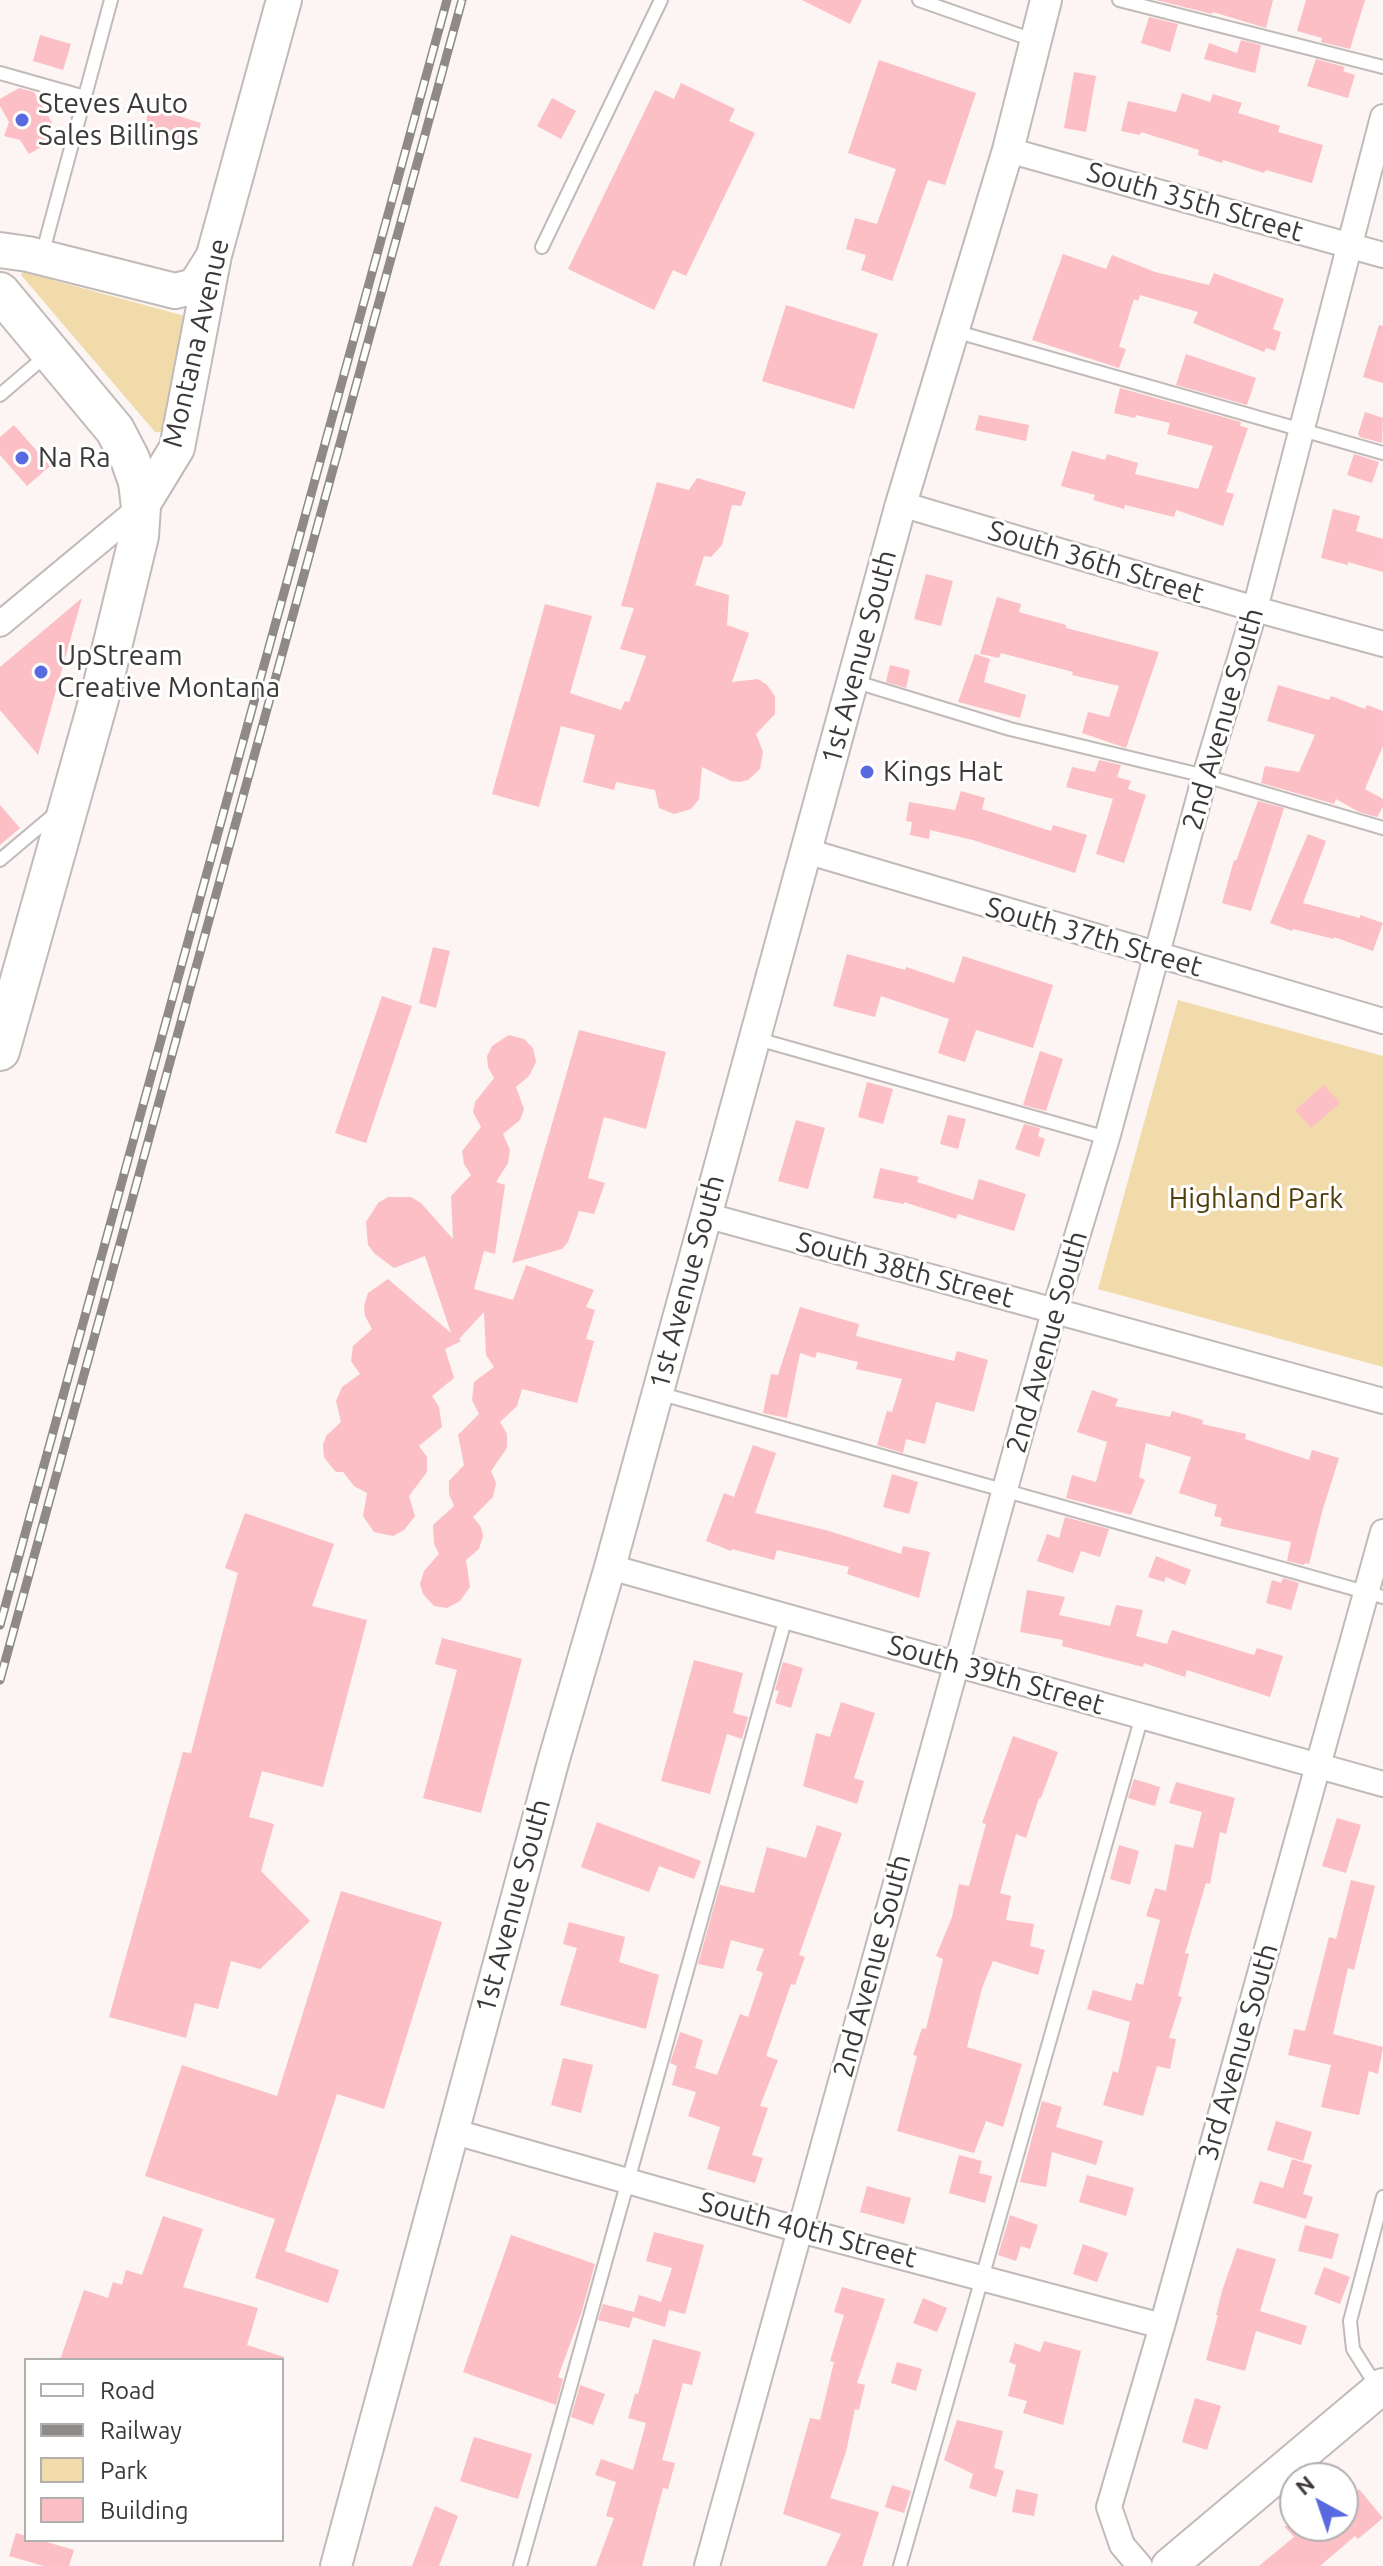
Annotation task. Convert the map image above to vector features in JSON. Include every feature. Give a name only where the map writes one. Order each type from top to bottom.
[{"type":"main road","name":"Montana Avenue","points":[[0,1051],[124,602],[139,536],[141,507],[177,448],[214,255],[284,0]]},
{"type":"main road","points":[[0,250],[175,291],[195,286],[214,255]]},
{"type":"main road","points":[[0,292],[115,430],[138,482],[141,507]]},
{"type":"main road","points":[[1169,2566],[1381,2388]]},
{"type":"street","name":"1st Avenue South","points":[[336,2566],[455,2132],[474,2048],[610,1567],[901,504],[1008,150],[1046,0]]},
{"type":"street","name":"2nd Avenue South","points":[[707,2566],[1054,1312],[1107,1138],[1205,776],[1255,609],[1383,117]]},
{"type":"street","name":"South 35th Street","points":[[1008,150],[1383,255]]},
{"type":"street","name":"South 36th Street","points":[[901,504],[1383,644]]},
{"type":"street","points":[[0,624],[141,507]]},
{"type":"street","name":"South 37th Street","points":[[806,851],[1383,1021]]},
{"type":"street","name":"South 38th Street","points":[[705,1215],[1383,1401]]},
{"type":"street","name":"3rd Avenue South","points":[[1140,2566],[1122,2545],[1109,2507],[1318,1765],[1375,1595],[1383,1532]]},
{"type":"street","name":"South 39th Street","points":[[610,1567],[1383,1784]]},
{"type":"street","name":"South 40th Street","points":[[455,2132],[800,2230],[1162,2326]]},
{"type":"lane","points":[[41,258],[111,0]]},
{"type":"lane","points":[[542,247],[661,0]]},
{"type":"lane","points":[[919,0],[1036,41]]},
{"type":"lane","points":[[1119,0],[1383,67]]},
{"type":"lane","points":[[0,73],[85,97]]},
{"type":"lane","points":[[954,331],[1383,453]]},
{"type":"lane","points":[[0,395],[51,352]]},
{"type":"lane","points":[[853,681],[1010,729],[1205,776],[1383,828]]},
{"type":"lane","points":[[0,860],[71,799]]},
{"type":"lane","points":[[754,1038],[1107,1138]]},
{"type":"lane","points":[[657,1393],[1375,1595]]},
{"type":"lane","points":[[520,2566],[786,1617]]},
{"type":"lane","points":[[900,2566],[1142,1716]]},
{"type":"lane","points":[[1381,2388],[1353,2349],[1350,2321],[1383,2197]]},
{"type":"green space","points":[[23,272],[185,316],[194,315],[162,432],[155,432],[21,275]]},
{"type":"green space","name":"Highland Park","points":[[1178,1000],[1383,1056],[1383,1367],[1098,1289]]},
{"type":"building","points":[[802,0],[862,0],[850,24]]},
{"type":"building","points":[[1156,0],[1273,0],[1266,28],[1213,12]]},
{"type":"building","points":[[1306,0],[1365,0],[1350,49],[1321,42],[1322,38],[1297,31]]},
{"type":"building","points":[[1149,17],[1178,24],[1170,52],[1141,43]]},
{"type":"building","points":[[40,35],[71,44],[63,70],[33,61]]},
{"type":"building","points":[[1241,40],[1261,45],[1255,73],[1204,59],[1209,43],[1237,53]]},
{"type":"building","points":[[1316,59],[1345,67],[1343,71],[1355,75],[1348,98],[1307,86]]},
{"type":"building","points":[[879,60],[976,93],[945,185],[928,180],[892,281],[861,270],[866,255],[846,249],[855,218],[877,224],[896,169],[848,153]]},
{"type":"building","points":[[1074,72],[1096,76],[1086,132],[1064,128]]},
{"type":"building","points":[[681,83],[735,109],[729,121],[755,133],[686,276],[673,270],[654,310],[568,269],[655,90],[674,99]]},
{"type":"building","points":[[19,88],[34,92],[54,126],[44,132],[50,142],[29,154],[20,140],[4,136],[9,122],[0,106],[0,99]]},
{"type":"building","points":[[1182,93],[1210,102],[1213,94],[1242,103],[1238,113],[1280,126],[1278,132],[1323,145],[1312,183],[1223,160],[1222,163],[1198,155],[1199,150],[1141,132],[1140,135],[1121,131],[1128,101],[1176,112]]},
{"type":"building","points":[[552,98],[576,111],[561,139],[537,126]]},
{"type":"building","points":[[150,107],[201,123],[194,146],[143,131]]},
{"type":"building","points":[[1063,254],[1106,269],[1112,255],[1155,272],[1209,285],[1214,273],[1284,299],[1273,329],[1281,332],[1275,351],[1266,348],[1264,352],[1193,323],[1198,312],[1140,295],[1138,301],[1134,299],[1119,347],[1126,349],[1119,368],[1032,340]]},
{"type":"building","points":[[786,305],[878,334],[854,409],[762,381]]},
{"type":"building","points":[[1379,325],[1383,326],[1383,383],[1363,377]]},
{"type":"building","points":[[1186,354],[1256,378],[1247,405],[1176,385]]},
{"type":"building","points":[[1120,388],[1241,422],[1240,426],[1248,428],[1226,492],[1234,494],[1223,526],[1176,510],[1174,517],[1125,505],[1124,509],[1093,500],[1095,495],[1061,486],[1072,451],[1105,460],[1107,454],[1138,463],[1135,474],[1198,489],[1213,446],[1167,434],[1170,423],[1114,413]]},
{"type":"building","points":[[1365,412],[1383,418],[1382,443],[1358,434]]},
{"type":"building","points":[[979,415],[1029,425],[1026,441],[975,430]]},
{"type":"building","points":[[14,425],[50,466],[27,486],[0,455],[0,437]]},
{"type":"building","points":[[1354,454],[1379,462],[1372,483],[1347,475]]},
{"type":"building","points":[[697,478],[746,492],[741,506],[732,505],[722,545],[711,557],[704,556],[695,585],[729,595],[727,625],[749,633],[732,682],[758,679],[775,696],[775,714],[756,734],[763,752],[760,769],[748,780],[740,782],[702,767],[699,799],[691,809],[674,814],[659,808],[655,790],[616,782],[614,790],[583,782],[595,735],[561,726],[539,807],[492,794],[545,604],[592,616],[570,693],[621,710],[625,701],[629,702],[646,656],[620,649],[634,608],[621,606],[657,482],[689,490]]},
{"type":"building","points":[[1333,509],[1360,516],[1356,531],[1383,539],[1383,572],[1321,558]]},
{"type":"building","points":[[926,574],[953,581],[941,626],[914,619]]},
{"type":"building","points":[[997,597],[1021,604],[1019,612],[1066,625],[1066,628],[1159,652],[1126,748],[1082,733],[1088,712],[1109,717],[1119,686],[1001,653],[999,658],[980,654]]},
{"type":"building","points":[[82,598],[38,755],[0,710],[0,667]]},
{"type":"building","points":[[975,654],[990,659],[984,682],[1026,695],[1020,718],[958,702]]},
{"type":"building","points":[[890,665],[910,670],[906,688],[886,682]]},
{"type":"building","points":[[1278,685],[1383,711],[1383,746],[1365,789],[1383,799],[1383,807],[1377,817],[1359,812],[1336,799],[1334,804],[1261,783],[1265,766],[1299,772],[1315,735],[1267,721]]},
{"type":"building","points":[[1099,760],[1121,765],[1117,777],[1131,781],[1128,789],[1146,795],[1124,863],[1096,854],[1113,799],[1066,787],[1072,767],[1095,772]]},
{"type":"building","points":[[961,791],[985,798],[982,809],[1051,831],[1053,825],[1087,835],[1075,873],[973,840],[930,830],[929,839],[910,835],[912,822],[906,821],[909,802],[955,810]]},
{"type":"building","points":[[1258,801],[1284,808],[1251,911],[1222,903],[1234,860]]},
{"type":"building","points":[[0,805],[20,828],[0,845]]},
{"type":"building","points":[[1308,834],[1326,841],[1303,903],[1383,923],[1373,951],[1334,937],[1292,931],[1270,923]]},
{"type":"building","points":[[433,947],[450,951],[436,1008],[419,1003]]},
{"type":"building","points":[[847,954],[905,970],[906,967],[954,983],[963,956],[1053,985],[1033,1048],[976,1030],[965,1062],[938,1053],[949,1019],[881,996],[875,1017],[833,1006]]},
{"type":"building","points":[[382,996],[412,1006],[366,1143],[335,1133]]},
{"type":"building","points":[[579,1030],[666,1052],[646,1129],[604,1117],[588,1178],[605,1183],[594,1214],[579,1211],[568,1242],[562,1249],[512,1263]]},
{"type":"building","points":[[509,1035],[524,1039],[533,1048],[536,1062],[529,1076],[516,1087],[524,1109],[520,1120],[503,1134],[510,1150],[508,1163],[496,1182],[505,1185],[495,1254],[484,1251],[474,1289],[513,1300],[526,1265],[594,1290],[586,1307],[595,1310],[586,1339],[594,1341],[577,1403],[522,1389],[517,1406],[500,1422],[507,1434],[507,1448],[491,1471],[496,1483],[493,1497],[473,1517],[481,1527],[483,1536],[479,1549],[466,1560],[470,1587],[460,1601],[447,1608],[434,1606],[423,1594],[420,1584],[424,1571],[439,1554],[434,1544],[433,1525],[454,1506],[449,1494],[449,1481],[464,1465],[458,1435],[479,1414],[472,1400],[474,1382],[494,1367],[486,1355],[484,1312],[459,1339],[461,1341],[445,1349],[454,1378],[432,1396],[439,1407],[442,1427],[419,1446],[427,1457],[427,1472],[409,1496],[415,1516],[404,1530],[393,1536],[374,1532],[363,1516],[367,1493],[354,1486],[343,1472],[336,1472],[324,1457],[323,1445],[326,1436],[341,1422],[336,1401],[342,1387],[360,1374],[351,1361],[353,1346],[372,1329],[365,1316],[368,1293],[388,1279],[451,1333],[425,1256],[394,1268],[368,1245],[366,1222],[378,1203],[388,1197],[411,1197],[421,1203],[453,1239],[451,1196],[471,1175],[464,1164],[462,1151],[481,1127],[473,1112],[475,1102],[494,1078],[487,1056],[492,1046]]},
{"type":"building","points":[[1040,1051],[1063,1059],[1046,1111],[1023,1105]]},
{"type":"building","points":[[867,1082],[893,1089],[883,1124],[858,1117]]},
{"type":"building","points":[[1324,1085],[1340,1103],[1311,1128],[1295,1110]]},
{"type":"building","points":[[948,1115],[966,1119],[958,1149],[940,1144]]},
{"type":"building","points":[[796,1120],[825,1128],[808,1189],[778,1181]]},
{"type":"building","points":[[1024,1124],[1040,1128],[1038,1136],[1045,1139],[1039,1157],[1015,1149]]},
{"type":"building","points":[[880,1168],[919,1177],[917,1182],[973,1200],[979,1179],[1026,1194],[1014,1231],[958,1214],[956,1219],[904,1202],[873,1198]]},
{"type":"building","points":[[800,1307],[859,1324],[856,1336],[954,1361],[957,1351],[988,1360],[974,1412],[936,1402],[925,1444],[906,1439],[903,1453],[877,1445],[887,1411],[892,1412],[902,1379],[856,1369],[858,1362],[817,1352],[815,1358],[800,1353],[787,1418],[763,1413],[771,1374],[778,1375]]},
{"type":"building","points":[[1092,1390],[1118,1399],[1115,1406],[1170,1417],[1172,1411],[1203,1420],[1202,1424],[1246,1434],[1245,1439],[1309,1460],[1312,1450],[1339,1458],[1309,1564],[1287,1561],[1291,1542],[1220,1526],[1222,1518],[1214,1516],[1217,1505],[1179,1493],[1191,1457],[1146,1443],[1139,1477],[1145,1480],[1131,1515],[1066,1498],[1072,1475],[1096,1482],[1107,1442],[1077,1432]]},
{"type":"building","points":[[753,1445],[776,1453],[755,1513],[829,1531],[901,1554],[903,1546],[930,1552],[919,1598],[847,1574],[849,1567],[777,1550],[774,1560],[731,1551],[706,1541],[724,1493],[734,1497]]},
{"type":"building","points":[[892,1474],[918,1482],[909,1514],[883,1507]]},
{"type":"building","points":[[245,1513],[334,1544],[312,1606],[367,1620],[323,1787],[262,1771],[249,1817],[274,1824],[261,1871],[310,1921],[260,1969],[231,1961],[218,2009],[195,2003],[186,2038],[109,2017],[183,1752],[191,1753],[238,1573],[225,1568]]},
{"type":"building","points":[[1065,1517],[1109,1529],[1100,1557],[1081,1551],[1073,1573],[1037,1561],[1047,1534],[1059,1538]]},
{"type":"building","points":[[1156,1556],[1191,1570],[1185,1585],[1166,1577],[1164,1582],[1148,1577]]},
{"type":"building","points":[[1283,1578],[1299,1583],[1291,1610],[1266,1603],[1272,1580],[1281,1583]]},
{"type":"building","points":[[1027,1590],[1065,1597],[1059,1615],[1110,1626],[1116,1605],[1143,1610],[1136,1636],[1167,1644],[1172,1630],[1254,1655],[1257,1648],[1283,1656],[1270,1697],[1187,1670],[1185,1677],[1144,1663],[1143,1667],[1062,1646],[1063,1640],[1020,1632]]},
{"type":"building","points":[[442,1638],[522,1659],[481,1813],[423,1798],[457,1670],[435,1664]]},
{"type":"building","points":[[694,1660],[743,1673],[733,1713],[748,1717],[742,1739],[727,1734],[710,1794],[661,1781]]},
{"type":"building","points":[[783,1662],[803,1668],[791,1708],[775,1703],[779,1691],[775,1690]]},
{"type":"building","points":[[841,1702],[875,1713],[854,1778],[864,1781],[857,1804],[803,1786],[816,1733],[830,1737]]},
{"type":"building","points":[[1013,1736],[1058,1752],[1026,1838],[1016,1834],[1000,1893],[1011,1896],[1006,1920],[1034,1924],[1030,1946],[1045,1950],[1038,1975],[993,1961],[982,1988],[967,2047],[1022,2064],[1003,2127],[986,2121],[974,2153],[897,2131],[917,2056],[913,2055],[922,2028],[926,2029],[943,1959],[936,1956],[952,1917],[959,1884],[969,1886],[986,1824],[982,1823]]},
{"type":"building","points":[[1134,1779],[1160,1787],[1155,1806],[1128,1798]]},
{"type":"building","points":[[1176,1782],[1235,1798],[1226,1834],[1220,1832],[1210,1884],[1206,1883],[1185,1953],[1189,1954],[1178,1996],[1182,1997],[1169,2038],[1176,2039],[1170,2069],[1157,2066],[1143,2116],[1103,2105],[1113,2071],[1118,2073],[1130,2022],[1087,2009],[1093,1990],[1131,2001],[1136,1983],[1143,1985],[1160,1920],[1146,1916],[1155,1888],[1166,1891],[1175,1844],[1193,1848],[1202,1812],[1169,1803]]},
{"type":"building","points":[[1337,1818],[1361,1825],[1346,1873],[1322,1866]]},
{"type":"building","points":[[597,1822],[701,1861],[694,1879],[659,1866],[649,1892],[581,1867]]},
{"type":"building","points":[[817,1825],[842,1833],[799,1955],[805,1957],[795,1985],[791,1984],[766,2056],[778,2060],[760,2106],[768,2108],[752,2155],[763,2158],[755,2183],[707,2169],[720,2127],[688,2116],[696,2092],[672,2085],[677,2066],[670,2063],[680,2032],[703,2040],[695,2068],[717,2075],[740,2014],[748,2017],[763,1973],[756,1970],[764,1949],[731,1940],[723,1969],[698,1964],[720,1885],[754,1893],[767,1847],[806,1858]]},
{"type":"building","points":[[1119,1845],[1139,1851],[1130,1885],[1110,1879]]},
{"type":"building","points":[[1351,1880],[1375,1886],[1354,1970],[1348,1968],[1333,2034],[1383,2047],[1378,2074],[1369,2071],[1359,2115],[1321,2107],[1331,2065],[1288,2055],[1294,2029],[1305,2031],[1329,1937],[1336,1939]]},
{"type":"building","points":[[341,1891],[442,1922],[384,2109],[337,2094],[285,2251],[339,2270],[328,2303],[255,2278],[275,2219],[145,2176],[182,2065],[277,2096]]},
{"type":"building","points":[[569,1922],[625,1937],[619,1962],[659,1975],[646,2029],[560,2005],[577,1948],[563,1944]]},
{"type":"building","points":[[563,2058],[593,2065],[581,2113],[551,2105]]},
{"type":"building","points":[[1042,2101],[1062,2107],[1056,2127],[1103,2141],[1096,2165],[1052,2152],[1046,2187],[1020,2182]]},
{"type":"building","points":[[1276,2121],[1312,2132],[1303,2161],[1267,2150]]},
{"type":"building","points":[[959,2155],[982,2161],[979,2173],[992,2176],[985,2203],[949,2193]]},
{"type":"building","points":[[1292,2159],[1312,2165],[1303,2194],[1313,2197],[1306,2219],[1253,2203],[1260,2181],[1283,2188]]},
{"type":"building","points":[[1087,2175],[1134,2188],[1126,2216],[1079,2202]]},
{"type":"building","points":[[867,2186],[911,2198],[904,2224],[860,2212]]},
{"type":"building","points":[[1010,2215],[1038,2225],[1030,2249],[1021,2246],[1016,2261],[998,2255]]},
{"type":"building","points":[[163,2216],[203,2229],[183,2287],[258,2308],[247,2345],[284,2358],[61,2358],[84,2290],[108,2298],[113,2282],[122,2285],[126,2270],[142,2275]]},
{"type":"building","points":[[1305,2225],[1339,2234],[1332,2259],[1298,2251]]},
{"type":"building","points":[[654,2232],[704,2245],[685,2314],[669,2310],[665,2327],[633,2317],[629,2328],[598,2320],[603,2304],[634,2312],[639,2295],[661,2302],[672,2268],[646,2261]]},
{"type":"building","points":[[511,2235],[595,2264],[558,2377],[563,2379],[556,2405],[463,2372]]},
{"type":"building","points":[[1083,2244],[1108,2253],[1097,2282],[1073,2274]]},
{"type":"building","points":[[1237,2248],[1276,2259],[1260,2311],[1307,2326],[1301,2345],[1256,2331],[1245,2371],[1206,2360],[1222,2291]]},
{"type":"building","points":[[1324,2267],[1350,2277],[1340,2304],[1314,2294]]},
{"type":"building","points":[[842,2287],[885,2299],[857,2383],[865,2385],[859,2410],[855,2409],[846,2452],[830,2498],[879,2512],[862,2566],[826,2566],[841,2534],[783,2514],[810,2418],[820,2420],[834,2362],[830,2361],[844,2315],[834,2312]]},
{"type":"building","points":[[923,2298],[947,2308],[937,2332],[913,2323]]},
{"type":"building","points":[[653,2339],[701,2352],[692,2385],[683,2383],[662,2460],[675,2463],[668,2489],[663,2488],[642,2566],[596,2566],[614,2518],[606,2516],[616,2482],[595,2475],[601,2459],[633,2470],[646,2423],[628,2418]]},
{"type":"building","points":[[1044,2341],[1081,2351],[1063,2425],[1023,2413],[1027,2401],[1008,2396],[1016,2365],[1009,2362],[1015,2343],[1040,2352]]},
{"type":"building","points":[[897,2362],[922,2369],[916,2391],[891,2383]]},
{"type":"building","points":[[580,2385],[605,2394],[593,2425],[571,2417]]},
{"type":"building","points":[[1195,2398],[1221,2406],[1207,2450],[1182,2442]]},
{"type":"building","points":[[957,2420],[1003,2431],[994,2468],[1004,2471],[996,2497],[969,2488],[973,2474],[944,2460]]},
{"type":"building","points":[[474,2437],[532,2454],[518,2499],[460,2481]]},
{"type":"building","points":[[892,2485],[911,2491],[904,2513],[885,2507]]},
{"type":"building","points":[[1016,2489],[1038,2494],[1034,2516],[1012,2512]]},
{"type":"building","points":[[1359,2489],[1383,2518],[1359,2538]]},
{"type":"building","points":[[435,2506],[458,2516],[439,2566],[412,2566]]},
{"type":"building","points":[[16,2533],[24,2535],[24,2542],[47,2542],[74,2550],[69,2566],[44,2566],[9,2556]]},
{"type":"building","points":[[1288,2542],[1348,2542],[1320,2566],[1259,2566]]},
{"type":"railway","points":[[0,1625],[447,0]]},
{"type":"railway","points":[[0,1680],[462,0]]},
{"type":"place","name":"Steves Auto Sales Billings","points":[[22,120]]},
{"type":"place","name":"Na Ra","points":[[22,458]]},
{"type":"place","name":"UpStream Creative Montana","points":[[41,672]]},
{"type":"place","name":"Kings Hat","points":[[867,772]]}]
